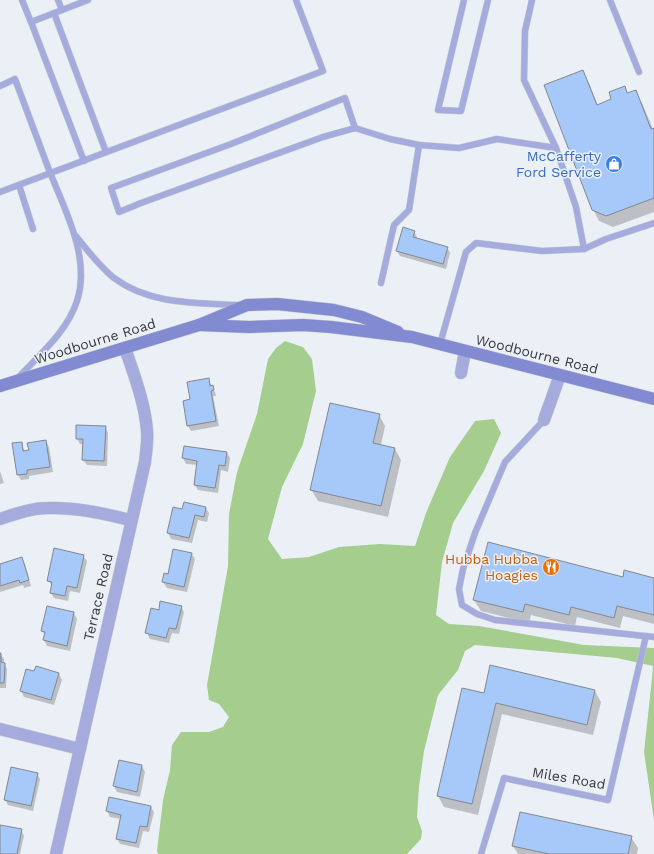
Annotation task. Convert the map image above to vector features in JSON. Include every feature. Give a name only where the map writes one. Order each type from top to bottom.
[{"type":"main road","name":"Woodbourne Road","points":[[0,386],[199,325],[247,306],[277,304],[334,310],[362,317],[412,337]]},
{"type":"main road","name":"Woodbourne Road","points":[[199,325],[249,327],[302,325],[412,337],[654,399]]},
{"type":"street","name":"Terrace Road","points":[[56,854],[145,462],[147,432],[142,401],[126,348]]},
{"type":"street","points":[[461,374],[465,351]]},
{"type":"street","points":[[544,420],[560,375]]},
{"type":"street","points":[[0,519],[47,508],[78,509],[131,520]]},
{"type":"street","points":[[0,729],[80,749]]},
{"type":"lane","points":[[22,0],[84,161]]},
{"type":"lane","points":[[58,0],[62,10]]},
{"type":"lane","points":[[31,22],[88,0]]},
{"type":"lane","points":[[0,192],[323,71],[296,0]]},
{"type":"lane","points":[[464,0],[438,110],[461,111],[488,0]]},
{"type":"lane","points":[[532,0],[525,31],[524,80],[556,148],[576,207],[584,249]]},
{"type":"lane","points":[[610,0],[639,72]]},
{"type":"lane","points":[[54,13],[106,152]]},
{"type":"lane","points":[[0,86],[15,79],[74,233],[80,261],[81,276],[77,302],[71,315],[56,336],[16,381]]},
{"type":"lane","points":[[355,128],[345,98],[231,144],[111,188],[119,212],[323,137],[355,128],[390,139],[419,145],[459,148],[497,139],[556,148]]},
{"type":"lane","points":[[381,283],[394,225],[409,210],[419,145]]},
{"type":"lane","points":[[19,185],[33,229]]},
{"type":"lane","points":[[440,344],[466,252],[476,243],[542,251],[584,249],[606,239],[654,223]]},
{"type":"lane","points":[[74,233],[89,253],[114,278],[144,294],[181,302],[247,306]]},
{"type":"lane","points":[[544,420],[505,462],[475,533],[462,569],[459,589],[462,605],[477,614],[495,620],[654,637]]},
{"type":"lane","name":"Miles Road","points":[[481,854],[504,778],[608,800],[646,636]]},
{"type":"green space","points":[[285,341],[303,347],[312,359],[316,391],[303,444],[282,487],[268,539],[282,559],[309,557],[339,547],[380,544],[415,546],[426,513],[450,457],[475,421],[494,419],[501,433],[484,471],[453,523],[442,562],[436,615],[449,624],[479,626],[584,645],[654,648],[654,820],[644,752],[653,666],[617,658],[475,645],[465,651],[458,670],[438,695],[424,751],[419,787],[417,817],[422,831],[421,839],[407,854],[158,854],[157,851],[163,800],[170,770],[172,745],[181,732],[209,732],[223,727],[229,717],[219,704],[209,700],[207,685],[228,566],[229,514],[237,472],[257,414],[268,359],[276,348]]},
{"type":"building","name":"McCafferty Ford Service","points":[[583,70],[597,105],[611,99],[609,92],[625,86],[627,93],[636,90],[651,129],[654,128],[654,198],[606,216],[592,210],[544,85]]},
{"type":"building","points":[[403,227],[415,231],[413,237],[448,247],[443,264],[396,251]]},
{"type":"building","points":[[209,378],[210,386],[213,385],[214,390],[211,391],[216,421],[187,426],[183,401],[190,399],[187,382]]},
{"type":"building","points":[[330,403],[380,414],[373,443],[395,448],[381,506],[310,490]]},
{"type":"building","points":[[76,425],[106,426],[104,461],[82,460],[83,439],[76,439]]},
{"type":"building","points":[[46,440],[50,467],[27,470],[27,474],[17,475],[12,443],[22,442],[23,451],[29,450],[27,443]]},
{"type":"building","points":[[184,446],[227,452],[225,466],[219,465],[215,488],[194,485],[197,461],[182,458]]},
{"type":"building","points":[[184,502],[206,507],[204,517],[195,515],[189,538],[167,533],[173,507],[182,509]]},
{"type":"building","points":[[488,542],[623,577],[624,570],[654,578],[654,615],[617,606],[614,618],[571,607],[569,615],[525,604],[523,612],[473,600]]},
{"type":"building","points":[[54,548],[84,555],[77,588],[67,586],[65,596],[50,593],[52,582],[47,581]]},
{"type":"building","points":[[173,549],[192,553],[184,587],[162,582],[164,573],[168,574]]},
{"type":"building","points":[[22,557],[29,580],[20,583],[19,580],[0,586],[0,564]]},
{"type":"building","points":[[160,601],[182,606],[176,629],[169,628],[166,638],[145,633],[151,608],[159,610]]},
{"type":"building","points":[[47,606],[74,612],[67,646],[43,640],[45,632],[41,631]]},
{"type":"building","points":[[0,653],[1,662],[5,663],[4,683],[0,683]]},
{"type":"building","points":[[490,665],[595,690],[587,725],[496,703],[472,804],[437,796],[462,688],[484,693]]},
{"type":"building","points":[[36,666],[59,673],[51,700],[20,691],[26,669],[34,671]]},
{"type":"building","points":[[119,760],[142,765],[137,792],[113,786]]},
{"type":"building","points":[[11,767],[38,773],[31,806],[4,800]]},
{"type":"building","points":[[109,797],[151,806],[147,827],[140,826],[136,843],[116,839],[121,815],[106,811]]},
{"type":"building","points":[[520,812],[632,836],[628,854],[549,854],[512,846]]},
{"type":"building","points":[[0,825],[22,829],[17,854],[0,854]]},
{"type":"place","name":"McCafferty Ford Service","points":[[614,164]]},
{"type":"place","name":"Hubba Hubba Hoagies","points":[[551,567]]}]
